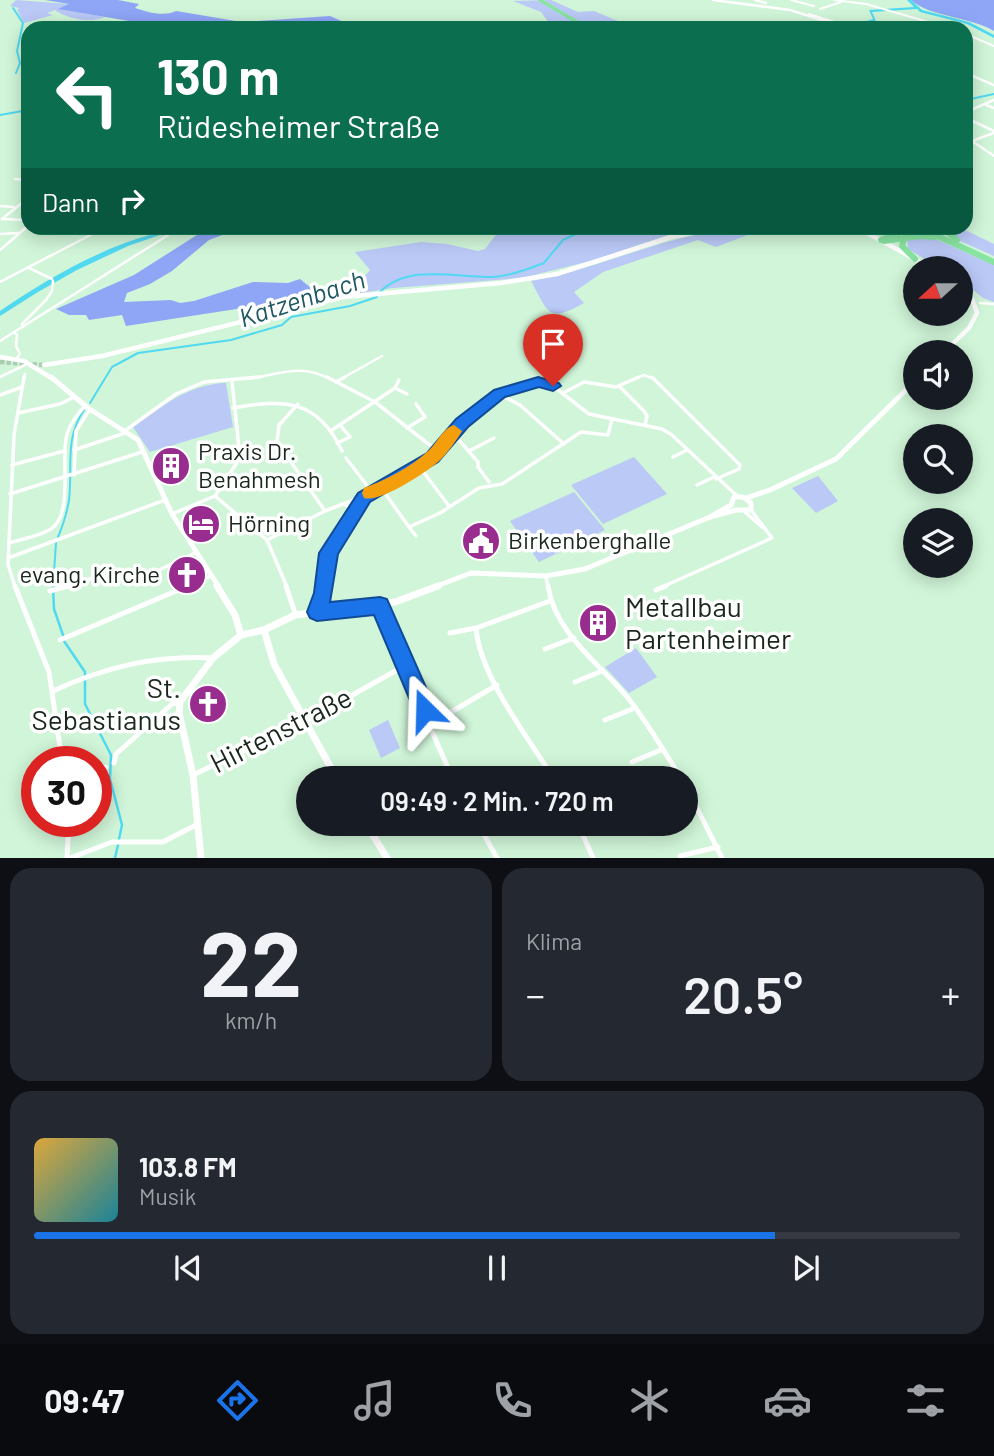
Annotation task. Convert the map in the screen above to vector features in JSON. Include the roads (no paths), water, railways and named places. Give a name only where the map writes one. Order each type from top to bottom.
[{"type":"highway","points":[[541,0],[577,21]]},
{"type":"highway","points":[[882,241],[896,235]]},
{"type":"highway","points":[[882,241],[920,235],[952,243]]},
{"type":"highway","points":[[935,235],[994,260]]},
{"type":"highway","points":[[942,235],[994,260]]},
{"type":"highway","points":[[951,235],[966,246]]},
{"type":"highway","points":[[904,238],[903,248],[912,256]]},
{"type":"main road","points":[[713,0],[773,6],[829,21]]},
{"type":"main road","points":[[755,0],[830,21]]},
{"type":"main road","points":[[773,6],[790,10]]},
{"type":"main road","points":[[823,18],[829,21]]},
{"type":"main road","points":[[973,76],[994,85]]},
{"type":"main road","points":[[44,365],[85,360],[289,308],[372,293],[476,286],[538,278],[592,265],[682,235]]},
{"type":"main road","points":[[871,235],[910,256]]},
{"type":"main road","points":[[958,340],[979,323],[982,312],[980,303],[973,296]]},
{"type":"main road","points":[[0,357],[29,363],[44,371],[87,407],[138,440],[172,514],[235,615],[241,635]]},
{"type":"main road","points":[[748,506],[770,490],[826,465],[844,453],[903,393]]},
{"type":"main road","points":[[201,858],[195,825],[193,775],[179,713],[180,702],[213,658],[241,635],[264,630],[295,615],[380,606],[471,573],[546,576],[585,569],[710,517],[734,502],[748,506]]},
{"type":"main road","points":[[734,502],[748,506]]},
{"type":"main road","points":[[264,630],[274,664],[329,766]]},
{"type":"main road","points":[[373,836],[387,858]]},
{"type":"street","points":[[834,0],[892,11],[924,21]]},
{"type":"street","points":[[791,2],[799,1],[812,6],[805,7]]},
{"type":"street","points":[[820,9],[843,1]]},
{"type":"street","points":[[809,14],[831,21]]},
{"type":"street","points":[[973,37],[994,46]]},
{"type":"street","points":[[973,109],[994,100]]},
{"type":"street","points":[[984,104],[994,108]]},
{"type":"street","points":[[973,122],[994,132]]},
{"type":"street","points":[[973,141],[994,132]]},
{"type":"street","points":[[973,144],[994,156]]},
{"type":"street","points":[[15,179],[21,179]]},
{"type":"street","points":[[1,219],[21,203]]},
{"type":"street","points":[[0,206],[16,207]]},
{"type":"street","points":[[1,219],[21,220]]},
{"type":"street","points":[[0,234],[20,233]]},
{"type":"street","points":[[0,250],[20,233]]},
{"type":"street","points":[[0,282],[90,235]]},
{"type":"street","points":[[0,341],[168,235]]},
{"type":"street","points":[[23,327],[22,324],[46,300],[52,290],[52,280],[28,267]]},
{"type":"street","points":[[980,303],[994,304]]},
{"type":"street","points":[[14,332],[17,335],[16,346],[20,355],[16,359]]},
{"type":"street","points":[[336,382],[382,356]]},
{"type":"street","points":[[0,377],[29,363]]},
{"type":"street","points":[[74,450],[127,431],[188,388],[204,382],[298,369],[317,372],[375,402],[431,446],[442,447]]},
{"type":"street","points":[[25,374],[12,465],[8,558],[12,582],[41,647],[53,691],[60,746]]},
{"type":"street","points":[[563,393],[589,382],[619,386],[648,375],[692,414],[694,420],[740,465],[739,469],[697,485]]},
{"type":"street","points":[[172,514],[215,496],[240,458],[232,380]]},
{"type":"street","points":[[332,430],[396,388],[399,380]]},
{"type":"street","points":[[267,540],[325,511],[382,489],[433,457],[446,439],[500,394],[538,382],[553,386],[583,411],[645,425],[672,435],[721,484],[734,502]]},
{"type":"street","points":[[619,386],[644,411],[647,416],[645,425]]},
{"type":"street","points":[[0,395],[22,387]]},
{"type":"street","points":[[396,388],[407,394]]},
{"type":"street","points":[[500,394],[520,405],[564,444]]},
{"type":"street","points":[[18,413],[60,404],[74,397]]},
{"type":"street","points":[[233,408],[269,402],[299,404],[314,413],[332,430],[342,451]]},
{"type":"street","points":[[299,404],[279,425],[277,442],[325,511]]},
{"type":"street","points":[[407,428],[425,416],[416,404]]},
{"type":"street","points":[[74,476],[76,427],[87,407]]},
{"type":"street","points":[[9,543],[57,525],[62,508],[64,451],[68,427],[87,407]]},
{"type":"street","points":[[409,527],[444,512],[449,506],[489,482],[502,484],[581,432],[608,435],[612,419]]},
{"type":"street","points":[[337,443],[350,437],[340,425]]},
{"type":"street","points":[[469,451],[494,438]]},
{"type":"street","points":[[446,439],[459,440],[489,482]]},
{"type":"street","points":[[431,446],[433,457]]},
{"type":"street","points":[[673,457],[687,450]]},
{"type":"street","points":[[12,465],[64,451]]},
{"type":"street","points":[[10,494],[74,476],[144,451]]},
{"type":"street","points":[[346,458],[372,492]]},
{"type":"street","points":[[419,466],[449,506]]},
{"type":"street","points":[[382,489],[416,536]]},
{"type":"street","points":[[215,496],[267,540],[284,579],[295,615]]},
{"type":"street","points":[[317,612],[324,593],[328,553],[364,497]]},
{"type":"street","points":[[8,558],[165,500]]},
{"type":"street","points":[[346,505],[354,511]]},
{"type":"street","points":[[656,590],[772,538],[748,506]]},
{"type":"street","points":[[53,590],[99,576],[138,580],[195,553]]},
{"type":"street","points":[[63,638],[211,576]]},
{"type":"street","points":[[546,576],[550,601],[574,638],[635,708],[674,766]]},
{"type":"street","points":[[450,633],[476,628],[550,601]]},
{"type":"street","points":[[380,606],[421,695],[429,725],[447,766]]},
{"type":"street","points":[[476,628],[474,637],[497,685],[546,766]]},
{"type":"street","points":[[545,649],[574,638]]},
{"type":"street","points":[[53,691],[87,675],[137,660],[213,658]]},
{"type":"street","name":"Hirtenstraße","points":[[193,775],[304,722],[406,665]]},
{"type":"street","points":[[575,682],[602,671]]},
{"type":"street","points":[[429,725],[497,685]]},
{"type":"street","points":[[114,763],[117,754],[172,704],[180,702]]},
{"type":"street","points":[[605,720],[635,708]]},
{"type":"street","points":[[632,762],[663,748]]},
{"type":"street","points":[[698,811],[722,858]]},
{"type":"street","points":[[69,837],[69,858],[94,846],[111,842],[162,843],[183,834],[195,825]]},
{"type":"street","points":[[485,836],[497,858]]},
{"type":"street","points":[[583,836],[593,858]]},
{"type":"street","points":[[680,856],[718,847]]},
{"type":"waterway","points":[[909,0],[921,11],[960,21]]},
{"type":"waterway","points":[[13,8],[22,21]]},
{"type":"waterway","points":[[871,21],[875,20],[870,11],[917,8]]},
{"type":"waterway","points":[[973,26],[994,37]]},
{"type":"waterway","points":[[16,73],[20,63],[17,51],[21,32]]},
{"type":"waterway","name":"Katzenbach","points":[[973,98],[994,94]]},
{"type":"waterway","points":[[0,115],[21,111]]},
{"type":"waterway","points":[[0,314],[35,290],[75,269],[126,245],[156,235]]},
{"type":"waterway","name":"Katzenbach","points":[[543,264],[563,240],[574,235]]},
{"type":"waterway","name":"Katzenbach","points":[[380,292],[392,283],[419,275],[493,277],[541,264]]},
{"type":"waterway","name":"Katzenbach","points":[[90,403],[112,367],[138,353],[231,340],[282,325],[291,317],[350,306],[377,297]]},
{"type":"waterway","name":"Katzenbach","points":[[58,537],[69,500],[70,454],[74,432],[84,410]]},
{"type":"waterway","name":"Katzenbach","points":[[53,587],[56,543]]},
{"type":"waterway","name":"Katzenbach","points":[[53,587],[54,609],[63,635]]},
{"type":"waterway","name":"Katzenbach","points":[[64,641],[85,672],[85,704],[111,755],[110,779],[122,825],[119,839]]},
{"type":"waterway","name":"Katzenbach","points":[[115,858],[118,845]]},
{"type":"tunnel","points":[[0,362],[44,365]]},
{"type":"place","name":"Praxis Dr. Benahmesh","points":[[171,466]]},
{"type":"place","name":"Hörning","points":[[201,524]]},
{"type":"place","name":"Birkenberghalle","points":[[481,541]]},
{"type":"place","name":"evang. Kirche","points":[[187,575]]},
{"type":"place","name":"Metallbau Partenheimer","points":[[598,623]]},
{"type":"place","name":"St. Sebastianus","points":[[208,704]]}]
